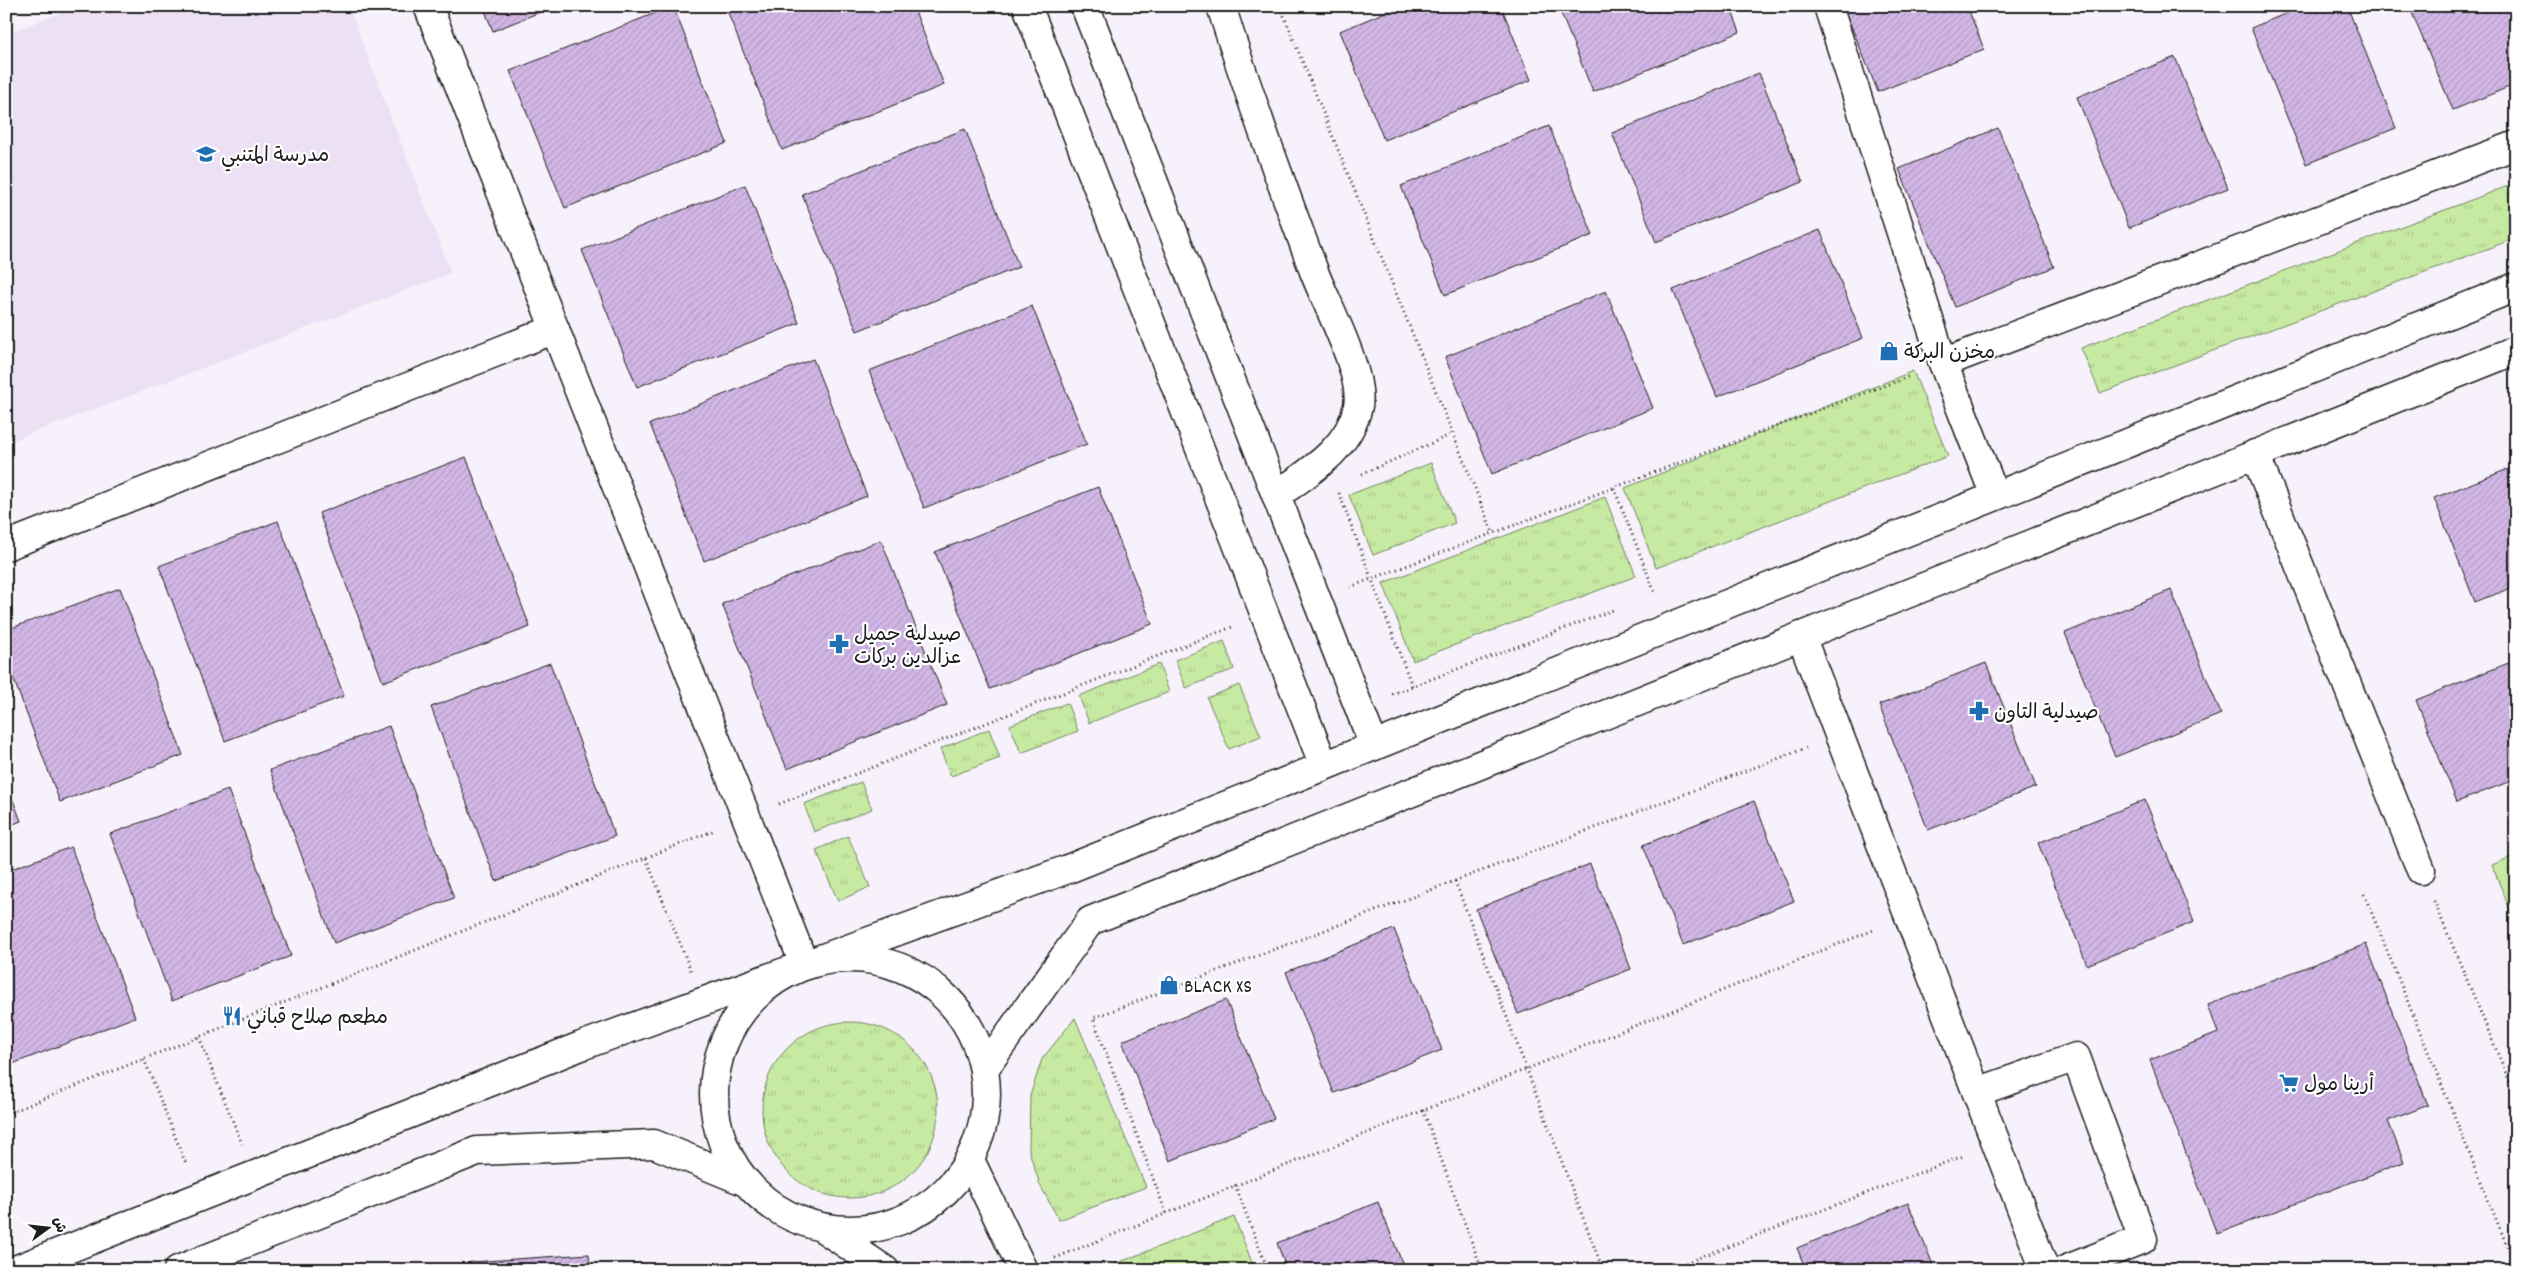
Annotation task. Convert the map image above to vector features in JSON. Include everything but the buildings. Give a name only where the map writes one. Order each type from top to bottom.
[{"type":"street","points":[[428,6],[804,964]]},
{"type":"street","points":[[1027,6],[1324,766]]},
{"type":"street","points":[[1085,6],[1374,746]]},
{"type":"street","points":[[1221,6],[1240,68],[1316,275],[1351,361],[1358,390],[1355,420],[1343,441],[1328,458],[1277,495]]},
{"type":"street","points":[[1828,6],[1943,363],[1995,496]]},
{"type":"street","points":[[1943,363],[2516,145]]},
{"type":"street","points":[[15,1270],[582,1046],[1068,869],[2516,287]]},
{"type":"street","points":[[6,546],[555,329]]},
{"type":"street","points":[[984,1069],[1090,920],[2516,350]]},
{"type":"street","points":[[2255,454],[2350,697],[2421,870]]},
{"type":"street","points":[[1801,636],[2045,1270]]},
{"type":"street","points":[[824,1229],[867,1230],[908,1218],[943,1194],[970,1160],[984,1116],[984,1069],[968,1024],[937,988],[896,965],[850,956],[804,964],[765,985],[735,1018],[718,1058],[713,1102],[723,1145],[746,1182],[781,1212],[824,1229],[885,1270]]},
{"type":"street","points":[[1977,1092],[2076,1057],[2143,1239],[2064,1270]]},
{"type":"street","points":[[182,1269],[477,1152],[654,1144],[746,1182]]},
{"type":"street","points":[[970,1160],[1023,1270]]},
{"type":"path","points":[[1280,6],[1493,533]]},
{"type":"path","points":[[1317,600],[1943,363]]},
{"type":"path","points":[[1354,478],[1452,434]]},
{"type":"path","points":[[1336,486],[1412,686]]},
{"type":"path","points":[[1614,488],[1655,593]]},
{"type":"path","points":[[6,1114],[747,817],[1265,614]]},
{"type":"path","points":[[1166,1213],[1093,1018],[1839,735]]},
{"type":"path","points":[[646,858],[703,1002]]},
{"type":"path","points":[[2421,870],[2516,1097]]},
{"type":"path","points":[[1455,881],[1603,1270]]},
{"type":"path","points":[[2364,894],[2516,1268],[2512,1270]]},
{"type":"path","points":[[1052,1259],[1909,915]]},
{"type":"path","points":[[199,1037],[254,1175]]},
{"type":"path","points":[[144,1059],[199,1197]]},
{"type":"path","points":[[1423,1110],[1482,1270]]},
{"type":"path","points":[[1667,1270],[1997,1144]]},
{"type":"path","points":[[1235,1185],[1268,1270]]},
{"type":"shaded area","name":"مدرسة المتنبي","points":[[78,6],[348,6],[451,273],[6,443],[6,34]]},
{"type":"green space","points":[[2516,183],[2516,238],[2100,393],[2081,348]]},
{"type":"green space","points":[[1913,371],[1948,456],[1656,568],[1625,488]]},
{"type":"green space","points":[[1431,463],[1455,523],[1373,555],[1349,495]]},
{"type":"green space","points":[[1605,497],[1636,576],[1413,661],[1383,583]]},
{"type":"green space","points":[[1224,641],[1234,669],[1186,688],[1175,660]]},
{"type":"green space","points":[[1159,664],[1169,692],[1089,723],[1079,696]]},
{"type":"green space","points":[[1239,685],[1261,736],[1229,749],[1207,698]]},
{"type":"green space","points":[[1067,703],[1078,731],[1021,753],[1010,725]]},
{"type":"green space","points":[[989,729],[1000,758],[951,776],[940,749]]},
{"type":"green space","points":[[861,782],[872,809],[814,832],[804,804]]},
{"type":"green space","points":[[848,836],[870,887],[838,901],[816,850]]},
{"type":"green space","points":[[2516,855],[2516,925],[2492,865]]},
{"type":"green space","points":[[1075,1018],[1146,1187],[1059,1220],[1040,1185],[1029,1151],[1030,1096],[1042,1059]]},
{"type":"green space","points":[[850,1022],[884,1029],[906,1042],[918,1054],[931,1076],[938,1110],[931,1144],[918,1166],[906,1178],[884,1191],[850,1198],[816,1191],[794,1178],[782,1166],[769,1144],[762,1110],[769,1076],[782,1054],[794,1042],[816,1029]]},
{"type":"green space","points":[[1234,1217],[1255,1270],[1123,1270],[1115,1264]]},
{"type":"place","name":"مدرسة المتنبي","points":[[206,154]]},
{"type":"place","name":"مخزن البركة","points":[[1889,351]]},
{"type":"place","name":"صيدلية جميل عزالدين بركات","points":[[839,644]]},
{"type":"place","name":"صيدلية التاون","points":[[1979,711]]},
{"type":"place","name":"BLACK XS","points":[[1169,985]]},
{"type":"place","name":"مطعم صلاح قباني","points":[[232,1016]]},
{"type":"place","name":"أرينا مول","points":[[2289,1083]]}]
